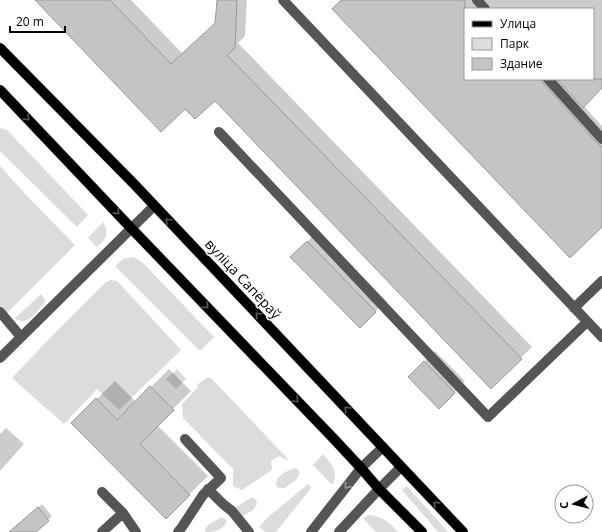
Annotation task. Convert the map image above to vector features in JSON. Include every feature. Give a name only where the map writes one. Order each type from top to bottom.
[{"type":"main road","name":"вуліца Сапёраў","points":[[0,48],[135,185],[463,532]]},
{"type":"main road","points":[[0,90],[361,468],[379,489],[422,532]]},
{"type":"street","points":[[283,0],[602,338]]},
{"type":"street","points":[[477,0],[484,8]]},
{"type":"street","points":[[549,80],[602,139]]},
{"type":"street","points":[[219,132],[488,417],[587,322]]},
{"type":"street","points":[[0,358],[154,206]]},
{"type":"street","points":[[574,308],[602,281]]},
{"type":"street","points":[[0,312],[22,337]]},
{"type":"street","points":[[178,532],[203,495],[221,478],[185,438]]},
{"type":"street","points":[[311,532],[361,468],[383,447]]},
{"type":"street","points":[[339,532],[401,467]]},
{"type":"street","points":[[208,489],[232,511],[249,532]]},
{"type":"street","points":[[102,492],[123,513],[136,532]]},
{"type":"street","points":[[102,532],[123,513]]},
{"type":"green space","points":[[0,128],[7,130],[88,215],[77,227],[0,151]]},
{"type":"green space","points":[[0,166],[75,245],[0,320]]},
{"type":"green space","points":[[103,222],[107,233],[105,239],[97,247],[88,238]]},
{"type":"green space","points":[[134,257],[143,263],[214,337],[200,351],[115,266],[123,259]]},
{"type":"green space","points":[[111,280],[117,281],[181,350],[119,410],[97,389],[64,424],[12,378],[106,282]]},
{"type":"green space","points":[[41,294],[45,302],[34,314],[25,321],[14,319]]},
{"type":"green space","points":[[177,369],[186,379],[176,389],[166,379]]},
{"type":"green space","points":[[210,377],[288,459],[286,460],[280,456],[275,458],[271,461],[272,470],[242,490],[233,486],[233,469],[183,418],[182,404],[198,387],[197,385]]},
{"type":"green space","points":[[323,454],[334,468],[335,476],[332,485],[313,465]]},
{"type":"green space","points":[[295,468],[300,473],[297,479],[285,488],[279,488],[276,486],[277,479],[279,477],[285,472]]},
{"type":"green space","points":[[308,484],[311,487],[308,492],[276,532],[266,532],[259,527],[267,518]]},
{"type":"green space","points":[[407,486],[448,532],[438,532],[402,490]]},
{"type":"green space","points":[[250,498],[256,500],[257,504],[253,510],[241,517],[235,508]]},
{"type":"green space","points":[[369,515],[385,520],[398,532],[376,532],[363,518]]},
{"type":"green space","points":[[220,518],[224,518],[227,521],[223,527],[215,531],[205,532],[208,525]]},
{"type":"building","points":[[35,0],[110,0],[171,64],[215,23],[217,0],[237,0],[235,48],[227,55],[522,359],[491,389],[215,101],[195,119],[185,109],[161,132]]},
{"type":"building","points":[[341,0],[465,0],[464,80],[542,80],[543,83],[602,147],[602,227],[570,258],[332,9]]},
{"type":"building","points":[[602,79],[602,88],[583,108],[558,80]]},
{"type":"building","points":[[307,241],[376,312],[360,328],[290,257]]},
{"type":"building","points":[[424,361],[455,393],[439,409],[408,377]]},
{"type":"building","points":[[150,386],[174,410],[140,444],[190,495],[166,519],[71,423],[96,398],[117,420]]},
{"type":"building","points":[[38,507],[49,521],[36,532],[9,532]]}]
